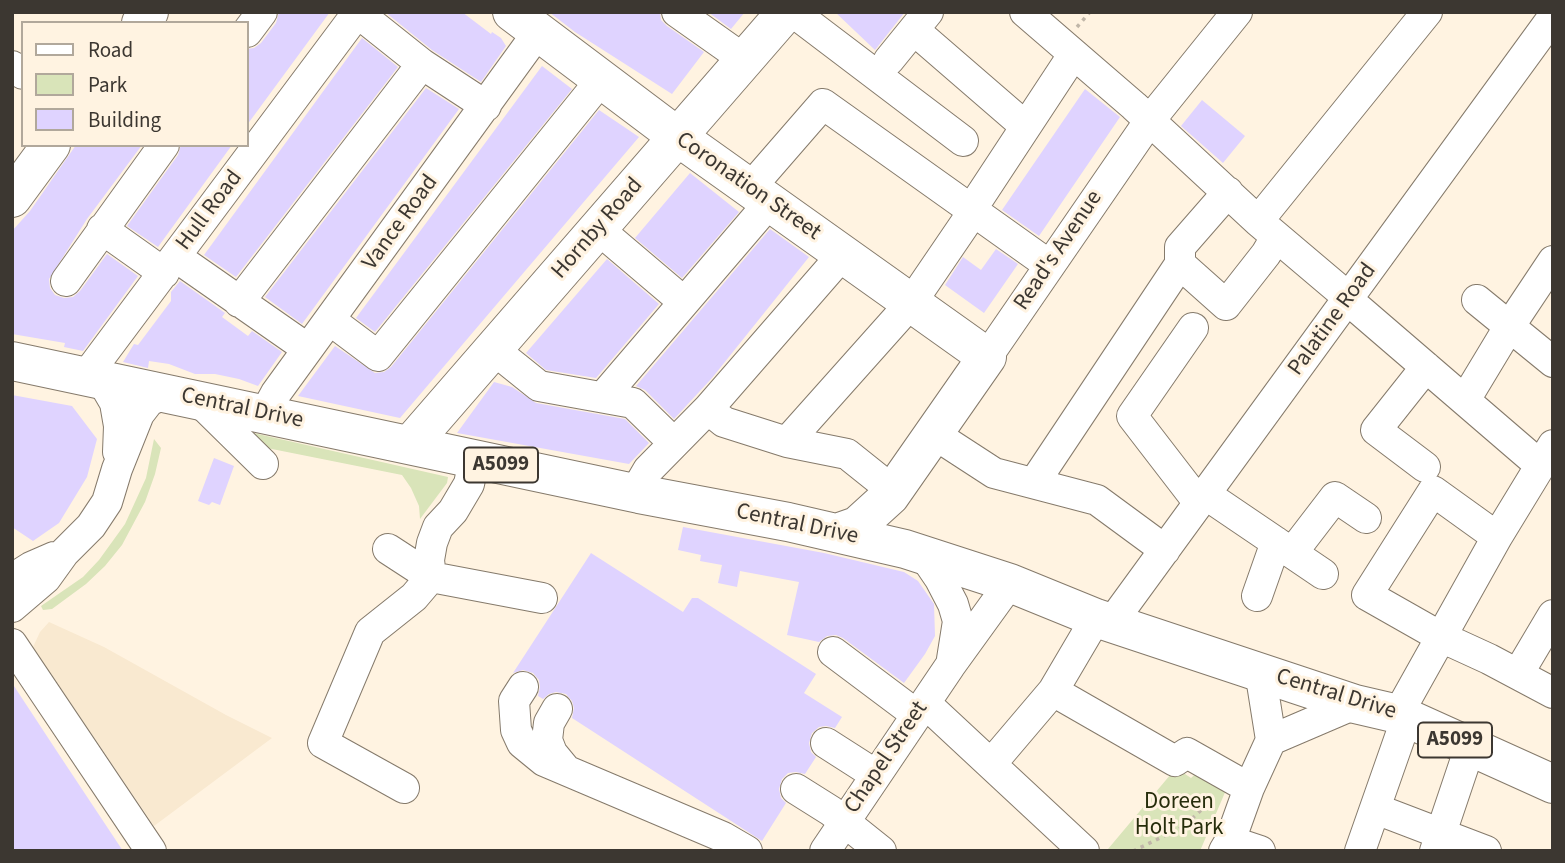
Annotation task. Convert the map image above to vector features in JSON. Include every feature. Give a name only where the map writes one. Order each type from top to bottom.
[{"type":"main road","name":"Hornby Road","points":[[410,445],[786,12]]},
{"type":"main road","name":"Coronation Street","points":[[526,22],[678,137],[987,357]]},
{"type":"main road","points":[[12,198],[50,147]]},
{"type":"main road","name":"Read's Avenue","points":[[837,533],[857,526],[891,493],[987,357]]},
{"type":"main road","name":"Central Drive","points":[[12,361],[474,460],[837,533],[914,552],[1010,583],[1104,620],[1356,704],[1402,715],[1470,747],[1549,775]]},
{"type":"main road","points":[[891,493],[892,516],[914,552]]},
{"type":"street","points":[[248,31],[262,12]]},
{"type":"street","points":[[677,12],[745,60]]},
{"type":"street","points":[[793,12],[963,141]]},
{"type":"street","points":[[1025,12],[1426,367],[1465,400],[1547,455],[1441,637],[1402,715],[1376,809],[1360,851]]},
{"type":"street","points":[[1323,574],[1284,547],[1202,499],[1132,416],[1266,254],[1267,229],[1427,12]]},
{"type":"street","points":[[358,13],[422,65],[486,106]]},
{"type":"street","name":"Hull Road","points":[[93,378],[170,265],[358,13]]},
{"type":"street","name":"Read's Avenue","points":[[987,357],[1150,120],[1228,16]]},
{"type":"street","name":"Palatine Road","points":[[991,764],[1053,691],[1104,620],[1165,550],[1553,17]]},
{"type":"street","points":[[889,60],[921,21],[1025,126]]},
{"type":"street","name":"Vance Road","points":[[264,415],[276,393],[486,106],[526,22]]},
{"type":"street","points":[[786,442],[911,303],[1073,55]]},
{"type":"street","points":[[239,303],[422,65]]},
{"type":"street","points":[[330,320],[378,356],[601,80]]},
{"type":"street","points":[[603,397],[684,302],[823,104],[1049,265]]},
{"type":"street","points":[[66,281],[163,147]]},
{"type":"street","points":[[1209,320],[1180,264],[1180,247],[1228,192]]},
{"type":"street","points":[[102,229],[239,303],[308,349]]},
{"type":"street","points":[[598,229],[684,302]]},
{"type":"street","points":[[639,494],[644,475],[708,409],[843,254]]},
{"type":"street","points":[[1465,400],[1553,261]]},
{"type":"street","points":[[1034,482],[1180,264]]},
{"type":"street","points":[[1477,300],[1553,362]]},
{"type":"street","points":[[494,349],[539,386],[633,403],[674,443]]},
{"type":"street","points":[[1425,467],[1376,430],[1426,367]]},
{"type":"street","points":[[93,378],[113,397],[118,418],[117,469]]},
{"type":"street","points":[[12,607],[46,578],[64,553],[92,526],[107,502],[139,414],[149,401],[183,397],[263,464]]},
{"type":"street","points":[[708,409],[724,422],[786,442],[847,454],[891,493]]},
{"type":"street","points":[[934,434],[994,472],[1097,500],[1165,550]]},
{"type":"street","points":[[404,788],[323,743],[370,632],[414,597],[431,577],[429,561],[432,543],[438,527],[453,511],[469,484],[474,460]]},
{"type":"street","points":[[1497,537],[1433,491],[1367,594],[1441,637],[1553,693]]},
{"type":"street","points":[[1257,596],[1284,547],[1335,497],[1366,518]]},
{"type":"street","points":[[388,549],[431,577],[542,598]]},
{"type":"street","name":"Chapel Street","points":[[914,552],[940,579],[958,621],[950,666]]},
{"type":"street","points":[[12,579],[42,561],[64,553]]},
{"type":"street","name":"Chapel Street","points":[[825,851],[950,666],[1010,583]]},
{"type":"street","points":[[1518,674],[1553,615]]},
{"type":"street","points":[[12,644],[150,851]]},
{"type":"street","points":[[833,652],[921,709],[991,764],[1084,851]]},
{"type":"street","points":[[1260,671],[1271,740]]},
{"type":"street","points":[[523,687],[514,702],[513,721],[519,739],[544,761],[723,837],[747,851]]},
{"type":"street","points":[[1053,691],[1175,761],[1187,753],[1239,782]]},
{"type":"street","points":[[1260,851],[1227,846],[1239,782],[1271,740],[1356,704]]},
{"type":"street","points":[[557,709],[549,723],[547,740],[552,753],[569,772]]},
{"type":"street","points":[[826,743],[876,775]]},
{"type":"street","points":[[1438,842],[1470,747]]},
{"type":"street","points":[[796,789],[881,851]]},
{"type":"street","points":[[1376,809],[1438,842],[1486,851]]},
{"type":"path","points":[[1133,851],[1183,827],[1239,782]]},
{"type":"shaded area","points":[[49,622],[104,647],[272,738],[154,826],[33,647],[40,632]]},
{"type":"green space","points":[[240,430],[448,477],[447,483],[420,519],[419,506],[402,475],[257,446]]},
{"type":"green space","points":[[154,439],[161,448],[155,474],[145,502],[122,545],[86,584],[52,609],[43,610],[41,606],[83,577],[125,524],[146,478]]},
{"type":"green space","name":"Doreen Holt Park","points":[[1176,768],[1191,778],[1202,768],[1229,783],[1200,851],[1110,851],[1108,849]]},
{"type":"building","points":[[279,12],[330,12],[248,124],[248,49],[261,43],[276,23]]},
{"type":"building","points":[[385,12],[462,12],[491,34],[492,32],[501,38],[506,46],[481,82],[432,50]]},
{"type":"building","points":[[549,12],[660,12],[661,20],[667,26],[704,52],[672,94],[575,32]]},
{"type":"building","points":[[708,12],[745,12],[731,29]]},
{"type":"building","points":[[835,12],[905,12],[875,50]]},
{"type":"building","points":[[362,38],[398,67],[236,277],[204,255]]},
{"type":"building","points":[[542,66],[572,89],[375,332],[356,318]]},
{"type":"building","points":[[426,88],[459,109],[302,324],[265,297]]},
{"type":"building","points":[[1085,89],[1120,117],[1039,236],[1002,210]]},
{"type":"building","points":[[1202,100],[1245,136],[1223,163],[1181,126]]},
{"type":"building","points":[[599,110],[639,137],[400,418],[298,396],[335,346],[375,373],[384,372],[391,367]]},
{"type":"building","points":[[75,147],[141,147],[87,219],[49,279],[50,288],[55,295],[73,297],[107,254],[138,276],[83,351],[64,347],[65,343],[12,334],[12,231],[30,211]]},
{"type":"building","points":[[180,147],[231,147],[158,247],[127,226],[178,155]]},
{"type":"building","points":[[690,173],[739,212],[682,278],[635,238]]},
{"type":"building","points":[[770,229],[809,257],[712,378],[674,419],[645,390],[636,386]]},
{"type":"building","points":[[996,249],[1018,264],[984,313],[945,285],[963,257],[981,270]]},
{"type":"building","points":[[607,259],[659,304],[596,378],[546,370],[526,353]]},
{"type":"building","points":[[180,281],[225,313],[222,317],[248,336],[252,331],[282,352],[258,386],[215,374],[195,374],[169,364],[149,361],[148,368],[123,362],[134,344],[138,345],[171,301],[171,292]]},
{"type":"building","points":[[494,382],[512,387],[536,403],[625,419],[649,443],[629,464],[457,433]]},
{"type":"building","points":[[12,395],[72,406],[97,439],[87,477],[59,523],[33,541],[12,527]]},
{"type":"building","points":[[214,458],[234,466],[220,505],[198,501]]},
{"type":"building","points":[[683,527],[824,553],[904,572],[918,581],[934,604],[935,636],[904,683],[836,635],[827,636],[819,642],[787,635],[799,582],[740,571],[737,587],[718,583],[722,565],[700,561],[701,555],[678,550]]},
{"type":"building","points":[[591,553],[683,612],[692,598],[698,598],[816,674],[804,693],[842,717],[835,728],[819,727],[812,733],[809,743],[811,752],[816,757],[805,774],[788,773],[782,779],[779,789],[781,798],[786,803],[762,841],[572,718],[574,708],[566,694],[556,692],[543,699],[538,696],[539,680],[533,673],[523,670],[513,673]]},
{"type":"building","points":[[12,683],[58,753],[123,851],[12,851]]}]
